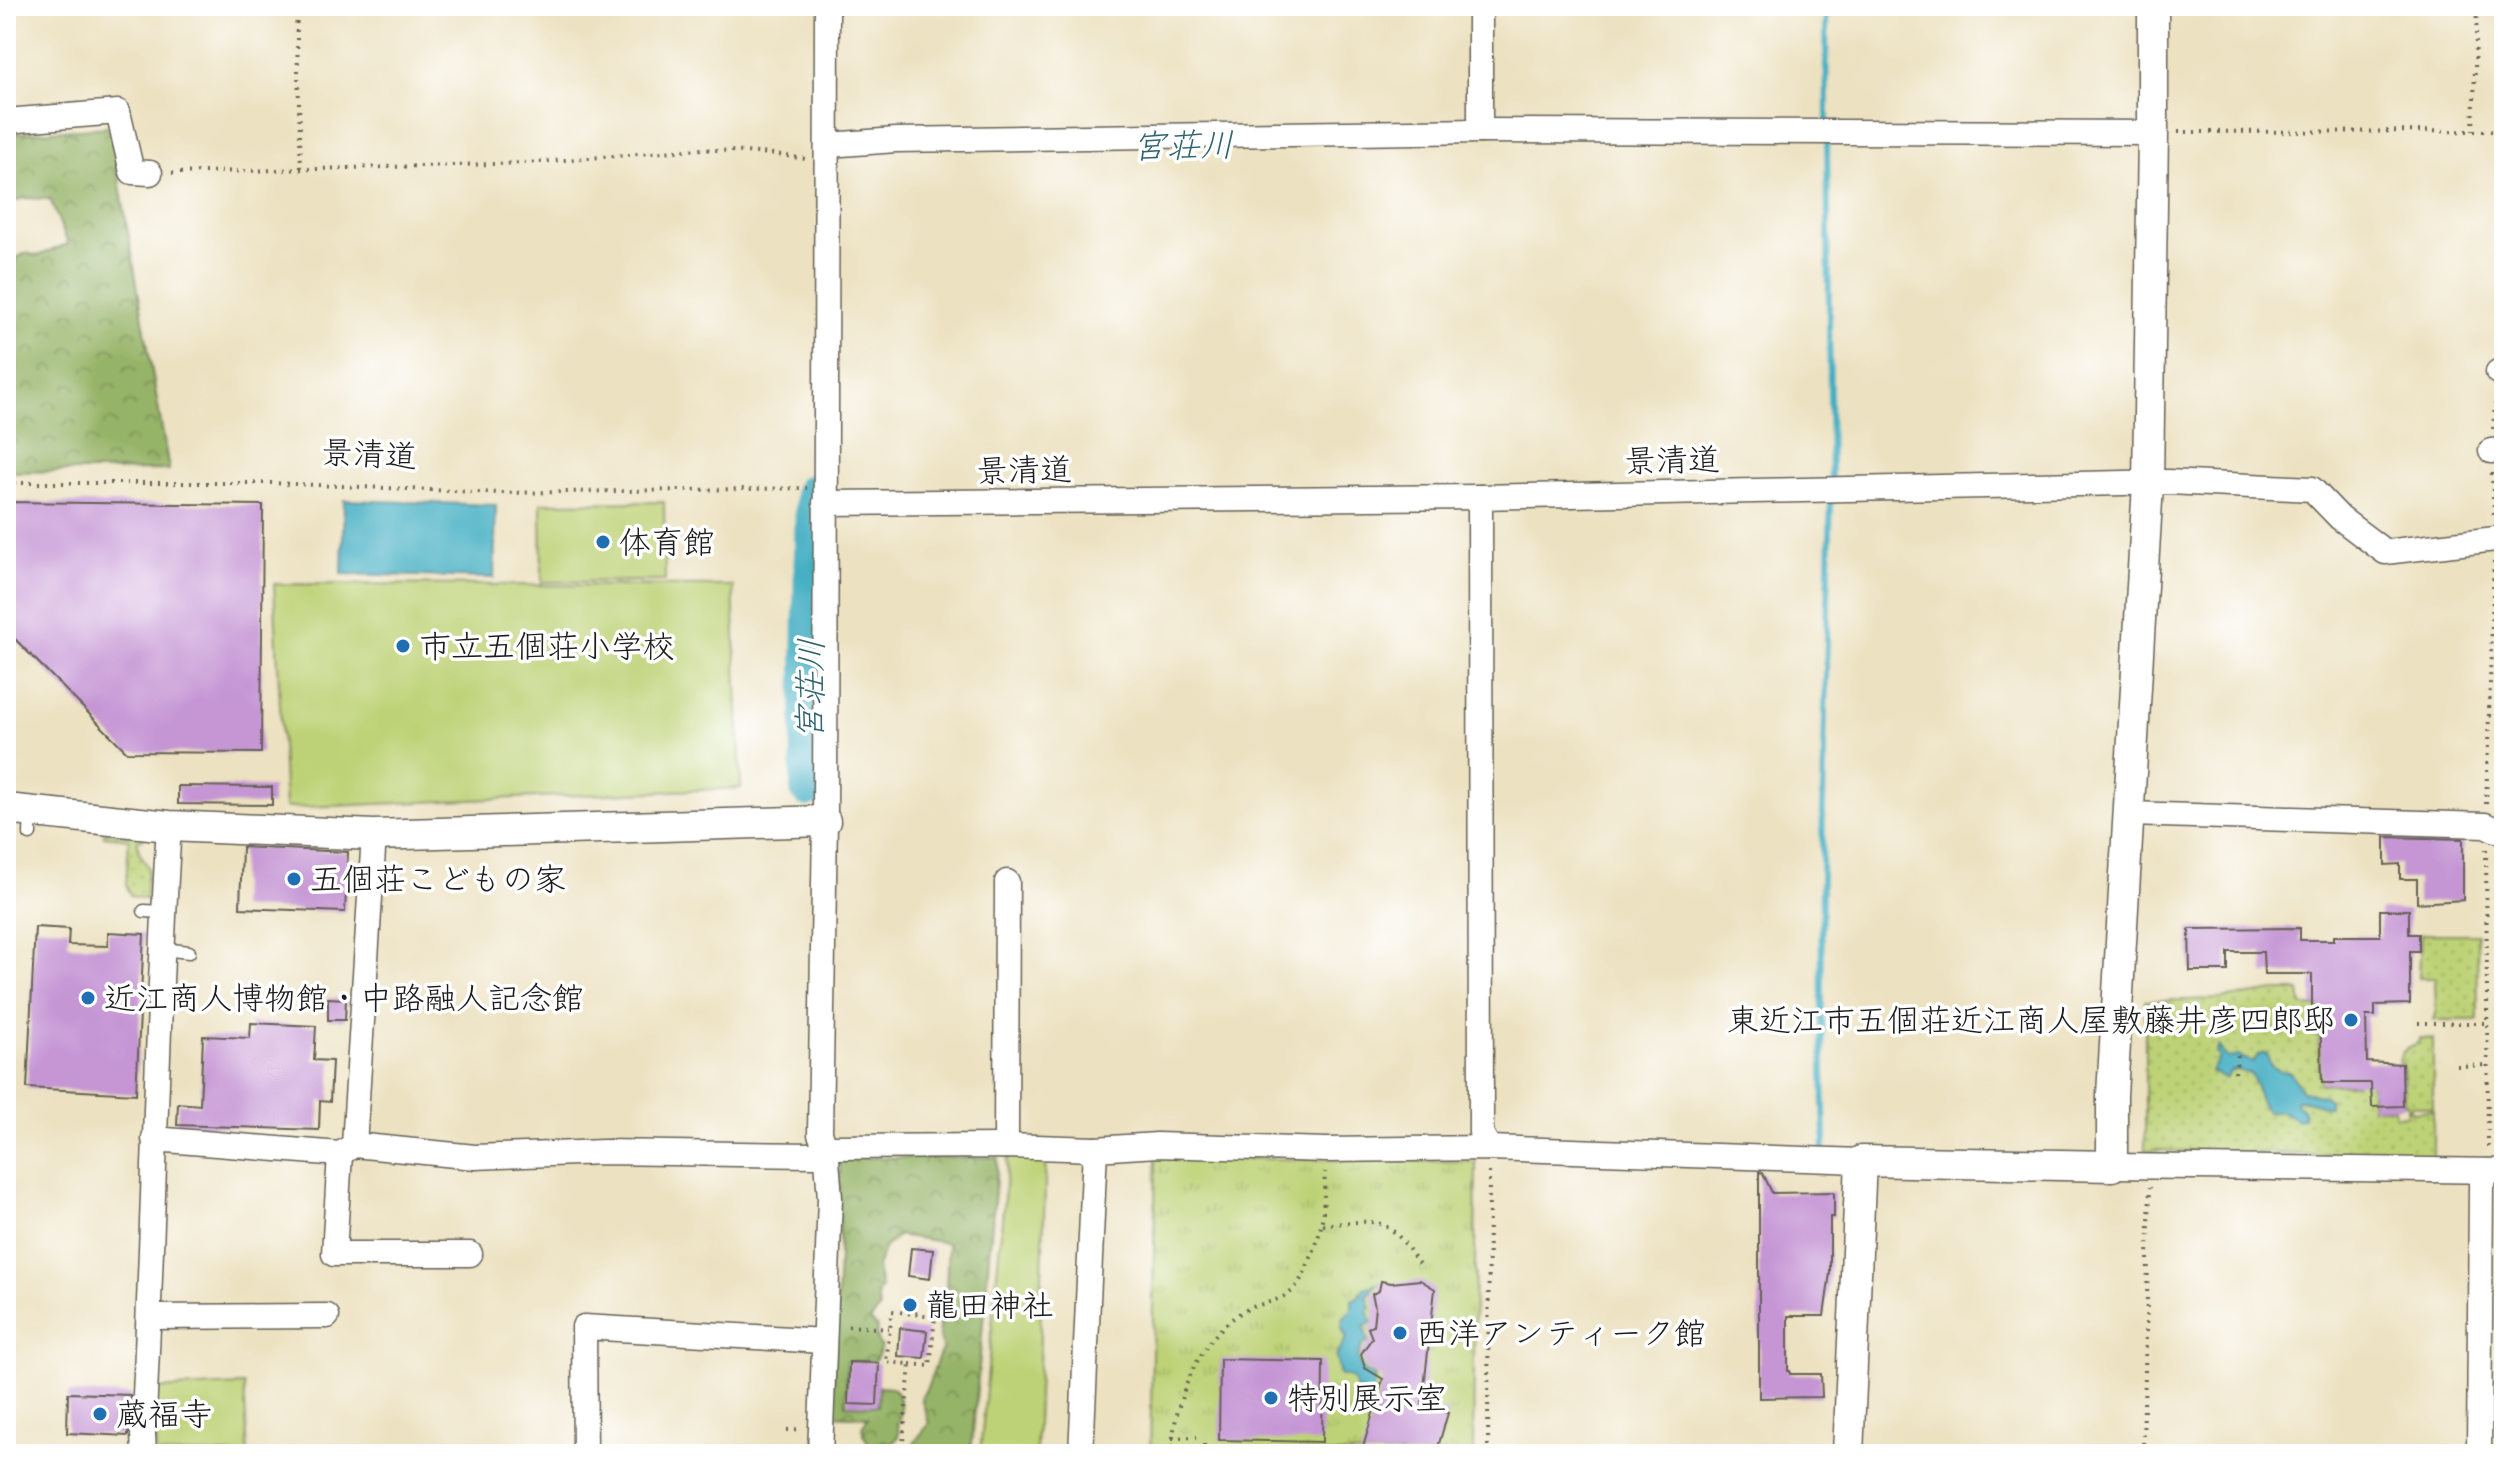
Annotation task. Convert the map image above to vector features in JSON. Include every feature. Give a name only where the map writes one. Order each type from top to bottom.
[{"type":"street","points":[[820,1454],[830,1198],[826,1147],[820,1134],[825,821],[827,6]]},
{"type":"street","points":[[1480,6],[1480,131]]},
{"type":"street","points":[[2112,1166],[2112,1095],[2148,484],[2153,6]]},
{"type":"street","points":[[6,121],[118,112],[132,172],[150,173]]},
{"type":"street","points":[[828,154],[896,140],[1480,131],[2153,133]]},
{"type":"street","name":"景清道","points":[[825,495],[1480,497],[2168,482],[2312,489],[2340,518],[2385,552],[2499,539]]},
{"type":"street","points":[[1480,497],[1481,1133],[1489,1148]]},
{"type":"street","points":[[2129,814],[2495,828]]},
{"type":"street","points":[[22,818],[374,835],[825,821]]},
{"type":"street","points":[[144,1454],[163,949],[154,912],[169,826]]},
{"type":"street","points":[[374,835],[347,1149],[334,1254],[470,1254]]},
{"type":"street","points":[[1006,1146],[1007,882]]},
{"type":"street","points":[[154,1139],[475,1157],[603,1152],[814,1155],[826,1147],[1095,1149],[1157,1145],[1326,1150],[1489,1148],[1861,1161],[2151,1165],[2267,1170],[2496,1171]]},
{"type":"street","points":[[1081,1454],[1095,1149]]},
{"type":"street","points":[[1848,1454],[1861,1161]]},
{"type":"street","points":[[2479,1454],[2481,1185],[2496,1171]]},
{"type":"street","points":[[150,1317],[327,1316]]},
{"type":"street","points":[[585,1454],[584,1327],[824,1332]]},
{"type":"lane","points":[[163,949],[189,952]]},
{"type":"path","points":[[296,6],[301,169]]},
{"type":"path","points":[[2473,131],[2477,6]]},
{"type":"path","points":[[2153,133],[2504,131]]},
{"type":"path","points":[[150,173],[527,163],[701,149],[828,154]]},
{"type":"path","points":[[2496,1171],[2483,1065],[2483,1023],[2495,828],[2489,716],[2499,539],[2497,450],[2504,243]]},
{"type":"path","name":"景清道","points":[[6,483],[255,482],[499,493],[789,490],[825,495]]},
{"type":"path","points":[[2489,716],[2504,716]]},
{"type":"path","points":[[2418,1023],[2483,1023]]},
{"type":"path","points":[[2235,1073],[2238,1054]]},
{"type":"path","points":[[2457,1066],[2483,1065]]},
{"type":"path","points":[[1488,1454],[1489,1148]]},
{"type":"path","points":[[1172,1454],[1172,1438],[1181,1397],[1209,1344],[1239,1314],[1285,1296],[1303,1276],[1323,1225],[1326,1150]]},
{"type":"path","points":[[2143,1444],[2151,1165]]},
{"type":"path","points":[[1323,1225],[1384,1224],[1398,1234],[1420,1266]]},
{"type":"path","points":[[914,1314],[916,1306]]},
{"type":"path","points":[[892,1311],[935,1316],[930,1366],[886,1362],[889,1329],[892,1311]]},
{"type":"path","points":[[824,1332],[889,1329]]},
{"type":"path","points":[[820,1454],[902,1453],[910,1364]]},
{"type":"path","points":[[1172,1438],[1197,1437]]},
{"type":"path","points":[[1204,1440],[1204,1454]]},
{"type":"green space","points":[[110,127],[169,470],[6,472],[6,267],[26,253],[38,256],[68,244],[50,199],[6,201],[6,134]]},
{"type":"green space","name":"体育館","points":[[664,502],[665,581],[542,582],[541,503]]},
{"type":"green space","points":[[274,584],[733,586],[741,788],[285,808]]},
{"type":"green space","points":[[104,832],[144,836],[137,840],[139,852],[148,867],[145,899],[131,896],[126,885],[129,839],[104,836]]},
{"type":"green space","points":[[2421,934],[2477,934],[2478,1020],[2434,1020],[2435,978],[2419,978]]},
{"type":"green space","points":[[2276,991],[2300,991],[2302,1006],[2330,1008],[2330,1022],[2319,1023],[2320,1084],[2371,1081],[2371,1107],[2394,1107],[2395,1116],[2407,1115],[2407,1109],[2411,1112],[2433,1110],[2433,1157],[2145,1150],[2145,1001],[2222,999]]},
{"type":"green space","points":[[2420,1038],[2433,1039],[2433,1108],[2411,1105],[2407,1108],[2407,1103],[2404,1103],[2403,1064],[2399,1063],[2399,1059],[2404,1050],[2417,1044]]},
{"type":"green space","points":[[1008,1156],[1046,1158],[1036,1454],[980,1454]]},
{"type":"green space","name":"龍田神社","points":[[998,1157],[971,1454],[916,1454],[912,1446],[929,1423],[921,1398],[943,1348],[939,1325],[946,1292],[948,1243],[898,1235],[884,1248],[877,1267],[881,1288],[877,1296],[879,1309],[870,1321],[877,1327],[876,1338],[881,1348],[875,1361],[847,1361],[846,1405],[878,1406],[879,1386],[892,1387],[899,1399],[901,1409],[896,1440],[888,1443],[884,1440],[869,1446],[862,1428],[868,1417],[832,1415],[840,1158]]},
{"type":"green space","points":[[1156,1157],[1476,1162],[1473,1454],[1150,1454]]},
{"type":"green space","points":[[244,1385],[248,1454],[156,1454],[153,1389]]},
{"type":"water","points":[[344,500],[496,505],[494,578],[342,574]]},
{"type":"water","points":[[2219,1046],[2229,1058],[2238,1056],[2253,1062],[2258,1055],[2266,1053],[2271,1066],[2290,1072],[2302,1091],[2324,1096],[2329,1100],[2329,1106],[2296,1100],[2295,1103],[2304,1112],[2304,1118],[2298,1120],[2283,1112],[2267,1111],[2260,1102],[2250,1074],[2237,1070],[2230,1072],[2226,1079],[2211,1072],[2219,1057],[2216,1053]]},
{"type":"water","points":[[1378,1284],[1367,1296],[1372,1322],[1364,1327],[1368,1342],[1362,1345],[1358,1358],[1363,1371],[1375,1377],[1372,1394],[1356,1390],[1353,1379],[1340,1376],[1336,1357],[1347,1337],[1342,1322],[1352,1310],[1352,1300],[1364,1288]]},
{"type":"building","points":[[6,502],[263,505],[261,753],[127,752],[6,630]]},
{"type":"building","points":[[178,786],[272,787],[272,805],[178,804]]},
{"type":"building","points":[[2385,837],[2463,839],[2463,900],[2417,903],[2417,879],[2400,879],[2400,864],[2385,865]]},
{"type":"building","name":"五個荘こどもの家","points":[[242,847],[348,852],[345,912],[240,908]]},
{"type":"building","points":[[2380,910],[2409,910],[2409,934],[2419,934],[2419,951],[2410,951],[2410,1004],[2375,1005],[2375,1016],[2366,1016],[2367,1062],[2402,1064],[2403,1106],[2372,1107],[2371,1083],[2322,1083],[2320,1006],[2312,1006],[2312,974],[2264,974],[2263,952],[2228,952],[2228,971],[2190,971],[2189,929],[2300,928],[2300,940],[2380,936]]},
{"type":"building","points":[[35,927],[69,929],[68,945],[108,946],[108,932],[144,934],[136,1094],[27,1088]]},
{"type":"building","points":[[328,998],[346,999],[345,1020],[328,1020]]},
{"type":"building","points":[[251,1023],[316,1026],[314,1060],[332,1061],[330,1102],[320,1101],[319,1130],[177,1125],[178,1103],[200,1105],[203,1036],[250,1038]]},
{"type":"building","points":[[1759,1172],[1763,1173],[1772,1193],[1834,1192],[1834,1217],[1830,1217],[1830,1273],[1824,1316],[1788,1316],[1788,1371],[1790,1374],[1821,1374],[1822,1397],[1759,1398]]},
{"type":"building","points":[[911,1248],[933,1250],[930,1279],[908,1276]]},
{"type":"building","points":[[1420,1280],[1435,1289],[1422,1405],[1448,1413],[1436,1454],[1361,1454],[1383,1379],[1365,1368],[1361,1354],[1372,1338],[1368,1328],[1373,1325],[1375,1307],[1372,1294],[1379,1291],[1381,1281]]},
{"type":"building","points":[[900,1328],[927,1331],[924,1358],[898,1356]]},
{"type":"building","name":"特別展示室","points":[[1220,1359],[1323,1361],[1322,1442],[1219,1440]]},
{"type":"building","points":[[849,1362],[879,1363],[877,1405],[848,1404]]},
{"type":"building","name":"蔵福寺","points":[[68,1393],[130,1395],[128,1436],[67,1433]]},
{"type":"waterway","points":[[1826,6],[1827,125]]},
{"type":"waterway","points":[[1827,136],[1831,485]]},
{"type":"waterway","name":"宮荘川","points":[[808,789],[813,492]]},
{"type":"waterway","points":[[1822,1152],[1825,1139],[1823,817],[1831,496]]},
{"type":"place","name":"体育館","points":[[603,542]]},
{"type":"place","name":"市立五個荘小学校","points":[[403,646]]},
{"type":"place","name":"五個荘こどもの家","points":[[294,879]]},
{"type":"place","name":"近江商人博物館・中路融人記念館","points":[[88,998]]},
{"type":"place","name":"東近江市五個荘近江商人屋敷藤井彦四郎邸","points":[[2351,1020]]},
{"type":"place","name":"龍田神社","points":[[910,1305]]},
{"type":"place","name":"西洋アンティーク館","points":[[1400,1333]]},
{"type":"place","name":"特別展示室","points":[[1271,1398]]},
{"type":"place","name":"蔵福寺","points":[[100,1414]]}]
